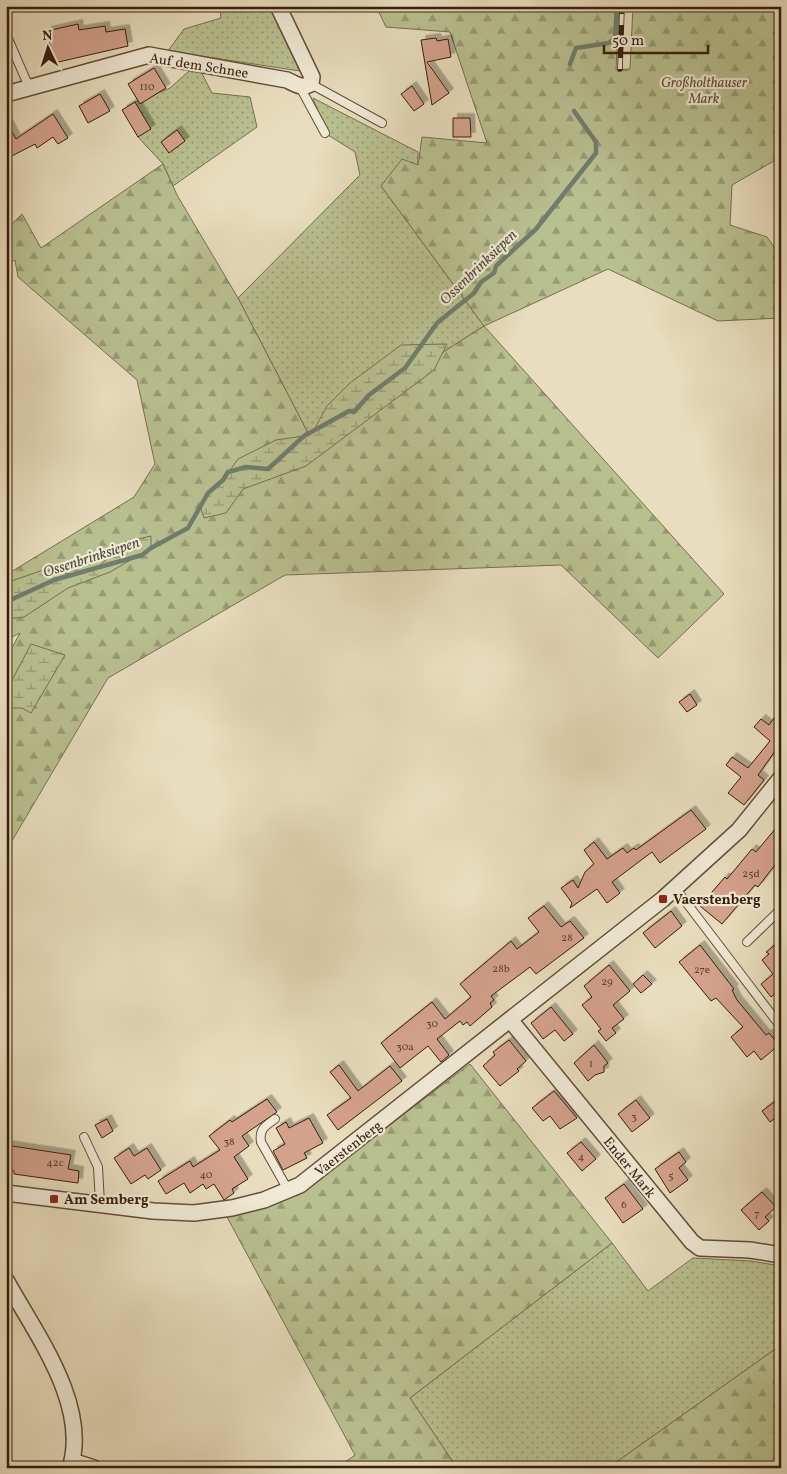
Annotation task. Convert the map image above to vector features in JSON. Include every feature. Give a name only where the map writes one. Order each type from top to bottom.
[{"type":"street","points":[[278,6],[312,76],[306,85]]},
{"type":"street","name":"Auf dem Schnee","points":[[6,94],[154,55],[306,85]]},
{"type":"street","name":"Vaerstenberg","points":[[6,1193],[194,1213],[222,1211],[264,1200],[300,1185],[511,1021],[676,888],[740,830],[781,778]]},
{"type":"street","name":"Ender Mark","points":[[511,1021],[692,1242],[700,1248],[750,1250],[781,1255]]},
{"type":"street","points":[[6,1280],[59,1376],[67,1398],[74,1423],[71,1464],[94,1468]]},
{"type":"lane","points":[[6,34],[28,87]]},
{"type":"lane","name":"Auf dem Schnee","points":[[306,85],[382,123]]},
{"type":"lane","points":[[306,85],[325,132]]},
{"type":"lane","points":[[676,888],[781,1027]]},
{"type":"lane","points":[[747,942],[781,909]]},
{"type":"lane","points":[[276,1120],[263,1128],[259,1134],[261,1142],[288,1190]]},
{"type":"lane","points":[[84,1136],[98,1167],[100,1204]]},
{"type":"green space","points":[[220,6],[269,6],[300,71],[168,51],[184,29],[221,18]]},
{"type":"green space","name":"Großholthauser Mark","points":[[376,6],[619,6],[616,70],[630,69],[633,6],[781,6],[781,157],[732,185],[730,225],[767,237],[781,257],[781,318],[718,321],[608,269],[484,326],[381,186],[402,159],[418,165],[422,137],[487,143],[450,32],[386,27]]},
{"type":"green space","points":[[197,64],[212,93],[250,97],[257,127],[173,186],[163,164],[138,137],[135,102],[170,88]]},
{"type":"green space","points":[[313,98],[418,152],[418,165],[381,186],[484,326],[310,437],[238,298],[360,175],[355,152],[325,133]]},
{"type":"green space","points":[[163,164],[177,195],[238,298],[310,437],[484,326],[724,594],[658,658],[561,565],[285,575],[108,678],[6,851],[6,659],[20,633],[6,640],[6,575],[134,497],[155,464],[137,380],[18,277],[15,260],[6,265],[6,230],[22,214],[41,248]]},
{"type":"green space","points":[[447,344],[434,370],[306,466],[243,489],[226,513],[204,518],[200,506],[208,493],[223,480],[238,459],[276,440],[304,436],[314,430],[327,406],[350,383],[401,345]]},
{"type":"green space","points":[[151,536],[151,548],[110,572],[68,588],[24,617],[6,619],[6,583],[43,570],[73,574],[98,567],[125,542]]},
{"type":"green space","points":[[31,644],[65,655],[31,713],[22,708],[6,708],[6,692]]},
{"type":"green space","points":[[470,1064],[612,1243],[410,1398],[457,1468],[337,1468],[355,1455],[227,1217],[271,1205],[300,1193]]},
{"type":"green space","points":[[612,1243],[648,1291],[693,1258],[751,1261],[781,1266],[781,1345],[608,1468],[457,1468],[410,1398]]},
{"type":"green space","points":[[781,1345],[781,1468],[608,1468]]},
{"type":"building","points":[[78,24],[79,30],[105,26],[106,32],[125,29],[128,46],[54,63],[47,31]]},
{"type":"building","points":[[436,38],[437,41],[448,39],[451,57],[427,62],[449,93],[432,105],[421,40]]},
{"type":"building","points":[[154,68],[166,88],[140,104],[128,84]]},
{"type":"building","points":[[412,86],[424,104],[414,111],[401,94]]},
{"type":"building","points":[[100,94],[110,111],[88,123],[79,106]]},
{"type":"building","points":[[135,102],[151,129],[138,137],[122,110]]},
{"type":"building","points":[[53,114],[68,138],[58,144],[53,137],[37,148],[35,144],[6,159],[6,120],[16,139]]},
{"type":"building","points":[[453,118],[470,118],[471,137],[453,137]]},
{"type":"building","points":[[177,130],[185,141],[169,153],[161,142]]},
{"type":"building","points":[[690,694],[697,705],[687,712],[679,702]]},
{"type":"building","points":[[774,718],[781,724],[781,749],[778,747],[758,775],[764,780],[744,805],[728,793],[741,777],[726,765],[732,757],[748,768],[770,741],[754,727],[761,719],[769,725]]},
{"type":"building","points":[[691,810],[706,829],[660,863],[652,852],[612,882],[620,893],[607,903],[597,889],[570,908],[572,903],[561,888],[573,880],[578,888],[585,872],[594,864],[584,850],[594,842],[607,859],[623,848],[627,853],[634,848],[636,850]]},
{"type":"building","points":[[781,822],[781,857],[758,887],[755,885],[722,924],[700,906],[725,877],[727,879],[752,849],[756,852]]},
{"type":"building","points":[[544,906],[561,927],[570,921],[584,938],[536,974],[530,967],[491,996],[494,1000],[490,1003],[492,1007],[470,1026],[467,1022],[463,1025],[460,1021],[437,1039],[449,1055],[441,1062],[428,1046],[400,1068],[381,1043],[432,1002],[445,1019],[471,997],[460,984],[511,941],[517,949],[539,932],[528,918]]},
{"type":"building","points":[[671,911],[682,926],[655,948],[643,933]]},
{"type":"building","points":[[781,940],[781,989],[771,997],[761,984],[773,974],[762,960],[769,954],[766,952]]},
{"type":"building","points":[[700,945],[734,989],[732,990],[737,1000],[766,1035],[769,1033],[779,1045],[761,1060],[754,1051],[747,1057],[731,1037],[743,1027],[716,998],[711,1001],[679,962]]},
{"type":"building","points":[[609,965],[630,991],[613,1005],[624,1019],[612,1028],[616,1033],[606,1041],[598,1031],[601,1029],[582,1005],[592,997],[584,986]]},
{"type":"building","points":[[643,975],[652,984],[641,993],[633,984]]},
{"type":"building","points":[[551,1007],[573,1034],[564,1041],[555,1030],[543,1039],[531,1023]]},
{"type":"building","points":[[509,1040],[526,1061],[517,1069],[519,1071],[500,1086],[483,1066],[495,1055],[493,1052]]},
{"type":"building","points":[[594,1045],[608,1063],[604,1066],[604,1072],[595,1075],[588,1081],[574,1063]]},
{"type":"building","points":[[339,1065],[358,1091],[390,1066],[402,1081],[338,1130],[327,1115],[351,1098],[330,1072]]},
{"type":"building","points":[[554,1091],[577,1118],[560,1129],[550,1116],[543,1121],[532,1108]]},
{"type":"building","points":[[781,1097],[781,1114],[770,1122],[762,1111]]},
{"type":"building","points":[[267,1099],[277,1112],[242,1136],[249,1146],[234,1157],[248,1179],[232,1189],[234,1193],[224,1200],[214,1184],[206,1189],[203,1184],[190,1193],[184,1183],[166,1194],[158,1181],[190,1161],[193,1167],[220,1150],[209,1136],[230,1120],[232,1122]]},
{"type":"building","points":[[636,1100],[650,1118],[632,1132],[618,1114]]},
{"type":"building","points":[[309,1118],[323,1143],[304,1153],[307,1158],[283,1170],[273,1151],[285,1144],[276,1128],[286,1122],[289,1128]]},
{"type":"building","points":[[107,1119],[113,1131],[102,1138],[95,1125]]},
{"type":"building","points":[[581,1142],[596,1159],[582,1171],[567,1153]]},
{"type":"building","points":[[6,1145],[71,1155],[68,1169],[79,1171],[78,1183],[14,1174],[14,1171],[6,1169]]},
{"type":"building","points":[[129,1148],[134,1156],[147,1148],[161,1170],[148,1179],[145,1175],[131,1184],[114,1158]]},
{"type":"building","points":[[679,1152],[686,1162],[679,1168],[688,1180],[670,1193],[655,1169]]},
{"type":"building","points":[[624,1184],[643,1209],[623,1223],[605,1198]]},
{"type":"building","points":[[762,1192],[776,1207],[765,1217],[769,1221],[759,1230],[741,1210]]},
{"type":"waterway","name":"Ossenbrinksiepen","points":[[570,64],[576,48],[609,43],[615,38],[617,6]]},
{"type":"waterway","name":"Ossenbrinksiepen","points":[[6,602],[54,580],[142,555],[188,528],[208,493],[223,480],[228,472],[246,467],[268,469],[304,436],[349,411],[354,412],[369,395],[405,368],[437,323],[474,293],[481,282],[494,273],[496,266],[536,229],[596,153],[596,142],[574,111]]},
{"type":"railway","points":[[620,69],[622,6]]},
{"type":"place","name":"Vaerstenberg","points":[[663,899]]},
{"type":"place","name":"Am Semberg","points":[[54,1199]]}]
